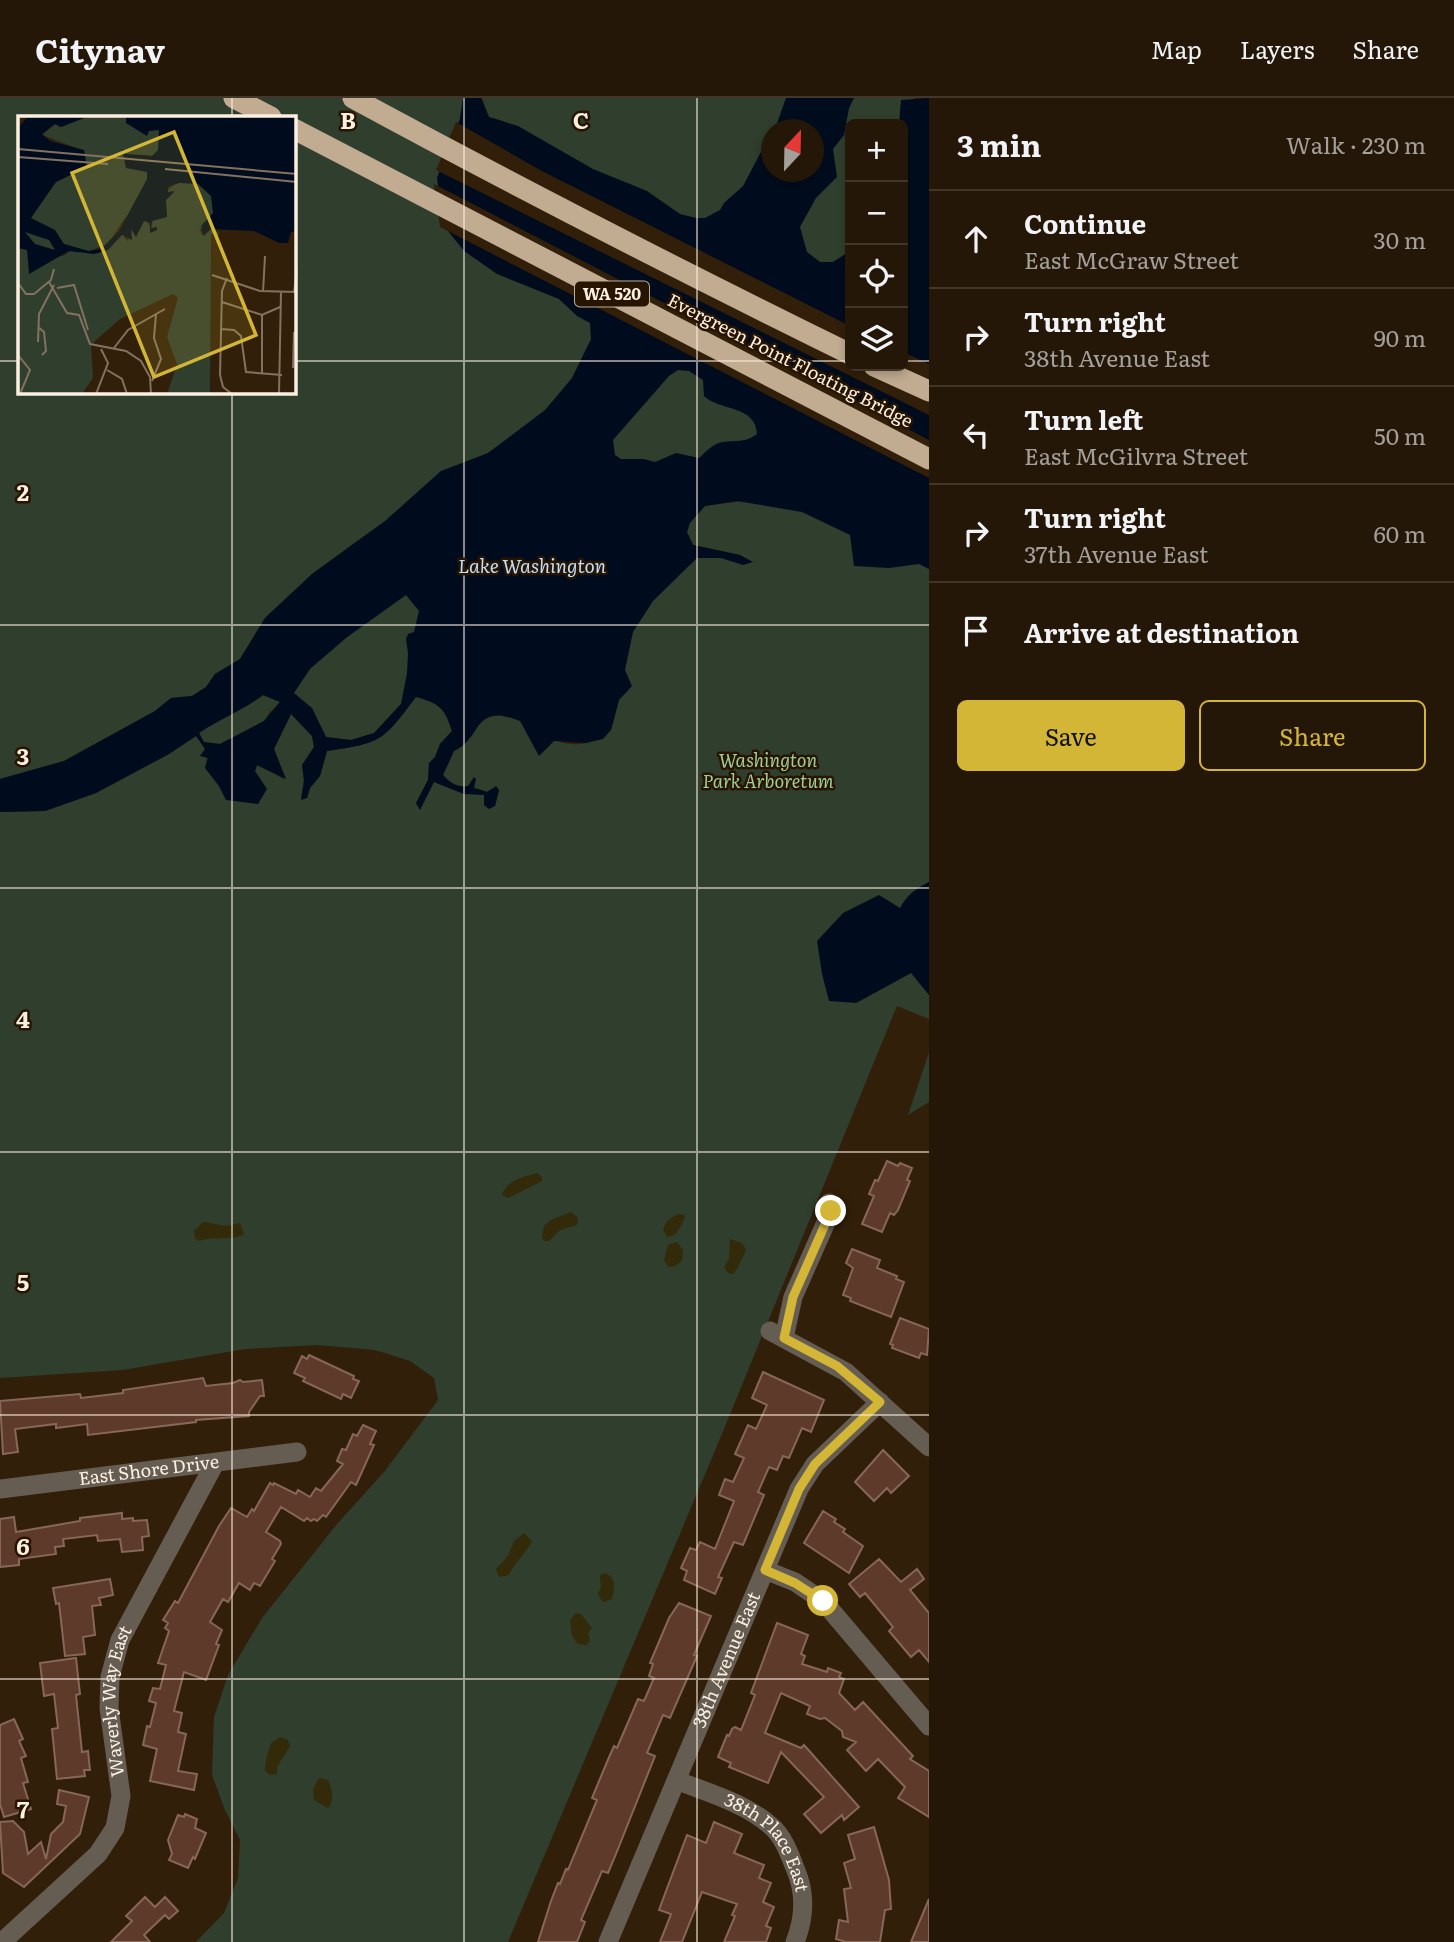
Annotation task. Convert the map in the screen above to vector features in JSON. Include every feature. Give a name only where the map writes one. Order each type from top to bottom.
[{"type":"highway","points":[[234,98],[269,116]]},
{"type":"highway","name":"Evergreen Point Floating Bridge","points":[[353,98],[524,190],[845,351]]},
{"type":"highway","name":"Evergreen Point Floating Bridge","points":[[296,130],[929,459]]},
{"type":"highway","name":"Evergreen Point Floating Bridge","points":[[885,371],[929,391]]},
{"type":"street","points":[[829,1203],[831,1211],[777,1334],[837,1366],[929,1447]]},
{"type":"street","name":"38th Avenue East","points":[[608,1942],[799,1489],[815,1464],[880,1402]]},
{"type":"street","name":"East Shore Drive","points":[[0,1489],[297,1451]]},
{"type":"street","name":"Waverly Way East","points":[[2,1942],[98,1854],[115,1828],[121,1796],[109,1708],[110,1677],[120,1640],[215,1463]]},
{"type":"street","points":[[765,1570],[795,1583],[823,1601],[929,1726]]},
{"type":"street","name":"38th Place East","points":[[678,1781],[746,1808],[772,1827],[786,1847],[800,1878],[804,1901],[801,1927],[795,1942]]},
{"type":"street","name":"Waverly Way East","points":[[0,1930],[15,1927],[22,1922]]},
{"type":"green space","points":[[0,98],[463,98],[460,119],[437,178],[817,421],[720,485],[580,501],[624,362],[364,536],[312,574],[265,618],[240,659],[215,674],[206,687],[192,696],[171,698],[155,711],[64,761],[0,779]]},
{"type":"green space","points":[[482,98],[799,98],[790,119],[761,119],[761,182],[768,182],[755,212],[690,223],[503,121],[489,117]]},
{"type":"green space","points":[[822,98],[914,98],[905,119],[845,119],[845,269],[813,279],[763,231],[805,182],[824,182],[824,119],[817,119]]},
{"type":"green space","name":"Washington Park Arboretum","points":[[929,477],[929,910],[856,1003],[911,973],[929,980],[929,1019],[897,1006],[722,1434],[508,1942],[196,1942],[224,1913],[238,1878],[240,1840],[212,1775],[214,1717],[228,1675],[262,1618],[337,1524],[384,1472],[438,1400],[434,1378],[410,1361],[375,1350],[317,1345],[245,1349],[123,1370],[0,1378],[0,812],[45,811],[96,793],[169,754],[196,736],[205,751],[205,768],[226,800],[255,771],[257,765],[284,779],[274,749],[291,714],[312,736],[314,747],[302,765],[304,781],[301,799],[307,798],[310,788],[320,776],[327,751],[371,742],[380,737],[415,697],[440,708],[452,731],[440,744],[435,757],[429,763],[428,780],[416,803],[420,809],[434,782],[464,794],[483,794],[495,806],[499,790],[494,788],[488,792],[459,786],[443,775],[454,751],[465,743],[482,722],[494,716],[505,716],[559,742],[572,744],[589,742],[611,730],[619,700],[609,663],[686,549],[752,562],[740,555],[693,545],[687,532],[689,523],[705,506]]},
{"type":"green space","points":[[410,575],[428,611],[401,704],[374,733],[351,740],[326,737],[312,709],[288,697],[311,648]]},
{"type":"green space","points":[[263,695],[280,702],[264,721],[220,744],[204,742],[199,733]]},
{"type":"green space","points":[[929,1052],[929,1102],[908,1115]]},
{"type":"sand","points":[[537,1173],[542,1177],[542,1181],[508,1198],[502,1195],[512,1183]]},
{"type":"sand","points":[[571,1212],[578,1218],[577,1225],[560,1230],[549,1241],[544,1241],[544,1226],[551,1220]]},
{"type":"sand","points":[[678,1214],[684,1215],[685,1218],[676,1233],[667,1237],[663,1229],[668,1220]]},
{"type":"sand","points":[[203,1222],[227,1226],[240,1223],[244,1234],[199,1241],[195,1238],[194,1231]]},
{"type":"sand","points":[[730,1239],[742,1243],[746,1250],[733,1274],[728,1273],[724,1267],[729,1259]]},
{"type":"sand","points":[[677,1242],[683,1250],[682,1260],[676,1266],[668,1267],[664,1260],[668,1245]]},
{"type":"sand","points":[[524,1533],[532,1541],[530,1545],[509,1575],[499,1577],[496,1569],[508,1556],[514,1541]]},
{"type":"sand","points":[[605,1573],[613,1580],[614,1587],[612,1599],[604,1602],[598,1593],[601,1587],[600,1575]]},
{"type":"sand","points":[[576,1613],[581,1614],[592,1628],[588,1634],[590,1640],[587,1645],[578,1644],[572,1636],[570,1620]]},
{"type":"sand","points":[[280,1737],[288,1740],[290,1746],[277,1767],[277,1774],[270,1775],[265,1771],[268,1753],[271,1743]]},
{"type":"sand","points":[[319,1778],[328,1780],[331,1787],[332,1798],[328,1808],[314,1800],[313,1789]]},
{"type":"water","name":"Lake Washington","points":[[463,98],[481,98],[489,117],[518,126],[593,169],[647,191],[680,214],[705,218],[720,210],[743,186],[761,152],[761,182],[824,182],[824,119],[779,119],[786,98],[854,98],[845,119],[844,135],[833,149],[837,177],[816,198],[800,227],[807,252],[820,262],[833,262],[845,254],[845,371],[908,371],[908,119],[899,119],[901,100],[929,98],[929,569],[919,564],[889,568],[854,566],[850,535],[802,512],[737,501],[705,506],[690,523],[687,532],[693,545],[740,555],[753,562],[743,565],[721,558],[697,558],[653,601],[633,632],[625,670],[632,686],[619,700],[611,730],[603,739],[586,743],[554,741],[539,756],[520,721],[504,716],[485,719],[470,738],[454,751],[443,775],[451,783],[460,786],[468,786],[474,777],[474,788],[487,792],[496,786],[499,790],[495,806],[489,809],[484,805],[484,795],[464,794],[434,782],[420,810],[416,803],[428,780],[429,763],[435,757],[440,744],[452,731],[440,708],[416,697],[396,723],[380,738],[327,751],[320,776],[310,788],[307,798],[301,800],[304,781],[302,765],[314,747],[312,736],[291,714],[274,749],[286,779],[257,765],[255,771],[267,789],[258,804],[226,800],[205,768],[208,758],[200,756],[205,749],[196,736],[169,754],[96,793],[45,811],[0,812],[0,779],[64,761],[155,711],[171,698],[192,696],[206,687],[215,674],[240,659],[265,618],[312,574],[385,521],[441,471],[488,453],[545,410],[572,378],[591,339],[590,323],[577,316],[559,299],[497,274],[464,251],[444,226],[437,178],[460,119]],"holes":[[[678,370],[689,371],[703,380],[704,396],[744,413],[755,425],[757,434],[745,440],[716,444],[699,458],[676,453],[655,462],[621,459],[615,455],[613,440],[669,376]],[[406,595],[419,611],[414,632],[408,634],[406,639],[407,673],[401,704],[374,733],[351,740],[326,737],[312,708],[294,693],[310,669],[346,638]],[[263,695],[280,702],[264,721],[220,744],[204,742],[199,733]]]},
{"type":"water","points":[[929,882],[929,995],[911,973],[856,1003],[829,1001],[817,941],[843,913],[879,895],[900,908],[912,893]]},
{"type":"pier","points":[[456,122],[540,170],[845,323],[845,371],[908,371],[908,354],[929,364],[929,415],[436,170]]},
{"type":"pier","points":[[434,184],[929,440],[929,478],[440,227]]},
{"type":"building","points":[[887,1161],[912,1168],[907,1180],[910,1181],[898,1210],[894,1215],[890,1213],[882,1232],[862,1224],[874,1196],[869,1194]]},
{"type":"building","points":[[852,1249],[880,1260],[877,1268],[897,1276],[896,1279],[904,1282],[891,1317],[850,1301],[851,1298],[843,1295],[853,1268],[846,1263]]},
{"type":"building","points":[[900,1318],[929,1329],[927,1355],[921,1353],[919,1358],[892,1348],[893,1345],[890,1344]]},
{"type":"building","points":[[309,1355],[354,1376],[353,1379],[359,1381],[351,1398],[343,1394],[341,1399],[303,1381],[305,1378],[294,1373],[302,1356],[307,1359]]},
{"type":"building","points":[[763,1372],[824,1400],[811,1432],[802,1428],[789,1458],[783,1456],[777,1470],[769,1467],[758,1492],[764,1495],[743,1545],[734,1542],[718,1577],[722,1578],[715,1594],[684,1580],[687,1571],[681,1568],[690,1548],[696,1550],[700,1542],[715,1549],[734,1501],[719,1495],[725,1479],[733,1482],[744,1458],[735,1454],[748,1425],[756,1429],[767,1405],[752,1398]]},
{"type":"building","points":[[203,1378],[206,1386],[240,1380],[262,1380],[264,1396],[260,1396],[249,1416],[196,1420],[88,1435],[87,1424],[56,1428],[56,1424],[15,1429],[18,1452],[3,1454],[0,1401],[80,1394],[81,1398]]},
{"type":"building","points":[[363,1425],[376,1431],[370,1444],[374,1445],[356,1485],[351,1482],[326,1517],[323,1515],[317,1521],[307,1518],[304,1521],[281,1507],[266,1532],[281,1544],[272,1559],[275,1561],[260,1586],[254,1583],[250,1590],[239,1583],[228,1602],[223,1599],[210,1622],[222,1630],[206,1680],[184,1672],[174,1711],[182,1713],[178,1732],[186,1734],[178,1771],[197,1774],[194,1790],[150,1781],[157,1749],[143,1745],[156,1703],[149,1701],[153,1688],[160,1689],[166,1665],[158,1663],[169,1631],[165,1628],[168,1623],[163,1620],[175,1601],[178,1603],[219,1526],[231,1508],[247,1517],[252,1509],[254,1511],[270,1483],[296,1494],[298,1490],[310,1497],[316,1488],[321,1491],[343,1464],[337,1461],[342,1449],[346,1450],[353,1434],[357,1436]]},
{"type":"building","points":[[883,1450],[909,1476],[891,1493],[887,1488],[874,1501],[855,1482]]},
{"type":"building","points":[[823,1511],[836,1519],[834,1522],[845,1529],[843,1532],[863,1546],[849,1573],[804,1543]]},
{"type":"building","points":[[122,1513],[122,1519],[147,1520],[149,1536],[142,1537],[143,1550],[122,1552],[120,1539],[98,1541],[97,1535],[63,1539],[64,1546],[55,1547],[56,1554],[19,1559],[19,1565],[0,1567],[0,1519],[14,1517],[16,1532],[80,1521],[80,1518]]},
{"type":"building","points":[[879,1559],[901,1582],[917,1569],[924,1579],[910,1590],[929,1613],[929,1662],[919,1650],[911,1657],[889,1631],[893,1627],[865,1593],[860,1597],[849,1584]]},
{"type":"building","points":[[110,1579],[113,1595],[99,1598],[101,1605],[92,1606],[95,1635],[83,1637],[85,1654],[65,1656],[59,1603],[56,1604],[53,1588]]},
{"type":"building","points":[[679,1603],[711,1616],[670,1718],[663,1715],[647,1753],[655,1756],[616,1854],[608,1873],[602,1871],[581,1920],[585,1922],[577,1942],[538,1942],[558,1883],[560,1884],[566,1869],[568,1870],[597,1800],[592,1798],[614,1746],[617,1748],[638,1699],[644,1701],[654,1678],[649,1676],[653,1664],[650,1663],[669,1618]]},
{"type":"building","points":[[777,1623],[808,1635],[801,1654],[805,1656],[802,1664],[827,1672],[828,1668],[841,1673],[839,1677],[844,1679],[839,1693],[855,1710],[863,1702],[913,1756],[910,1759],[929,1771],[929,1817],[898,1798],[905,1787],[878,1759],[866,1771],[847,1750],[856,1742],[843,1737],[842,1731],[825,1718],[807,1714],[810,1706],[781,1693],[765,1733],[801,1748],[804,1745],[859,1807],[844,1820],[842,1815],[821,1833],[804,1814],[824,1797],[781,1752],[768,1783],[729,1767],[731,1763],[718,1757],[732,1729],[735,1727],[741,1730],[755,1695],[751,1693]]},
{"type":"building","points":[[76,1658],[80,1694],[76,1695],[82,1752],[88,1751],[90,1770],[84,1770],[85,1776],[57,1779],[52,1729],[58,1728],[54,1694],[44,1696],[40,1663]]},
{"type":"building","points":[[14,1719],[23,1739],[19,1741],[26,1756],[21,1758],[28,1782],[23,1783],[31,1809],[4,1817],[0,1804],[0,1725]]},
{"type":"building","points":[[59,1790],[89,1797],[80,1834],[24,1887],[3,1873],[0,1822],[13,1821],[24,1832],[28,1854],[41,1842],[46,1859],[51,1834],[63,1822],[66,1806],[57,1804]]},
{"type":"building","points":[[185,1814],[197,1819],[195,1828],[206,1833],[195,1859],[193,1857],[188,1868],[169,1860],[172,1854],[168,1840],[178,1815],[184,1817]]},
{"type":"building","points":[[714,1822],[742,1834],[734,1853],[764,1865],[759,1878],[771,1883],[763,1902],[774,1907],[766,1926],[771,1928],[766,1942],[724,1942],[737,1904],[702,1892],[682,1942],[660,1942],[671,1914],[659,1910],[687,1835],[706,1843]]},
{"type":"building","points":[[874,1827],[889,1880],[891,1909],[885,1910],[880,1942],[846,1942],[836,1939],[839,1920],[848,1922],[844,1889],[851,1888],[844,1863],[855,1859],[848,1835]]},
{"type":"building","points":[[145,1897],[155,1907],[165,1897],[178,1911],[169,1919],[165,1915],[144,1935],[150,1942],[111,1942],[132,1921],[126,1916]]},
{"type":"building","points":[[929,1899],[929,1942],[911,1942]]},
{"type":"route","points":[[823,1601],[795,1583],[765,1570],[799,1489],[815,1464],[880,1402],[837,1366],[784,1338],[793,1297],[831,1211]]}]
